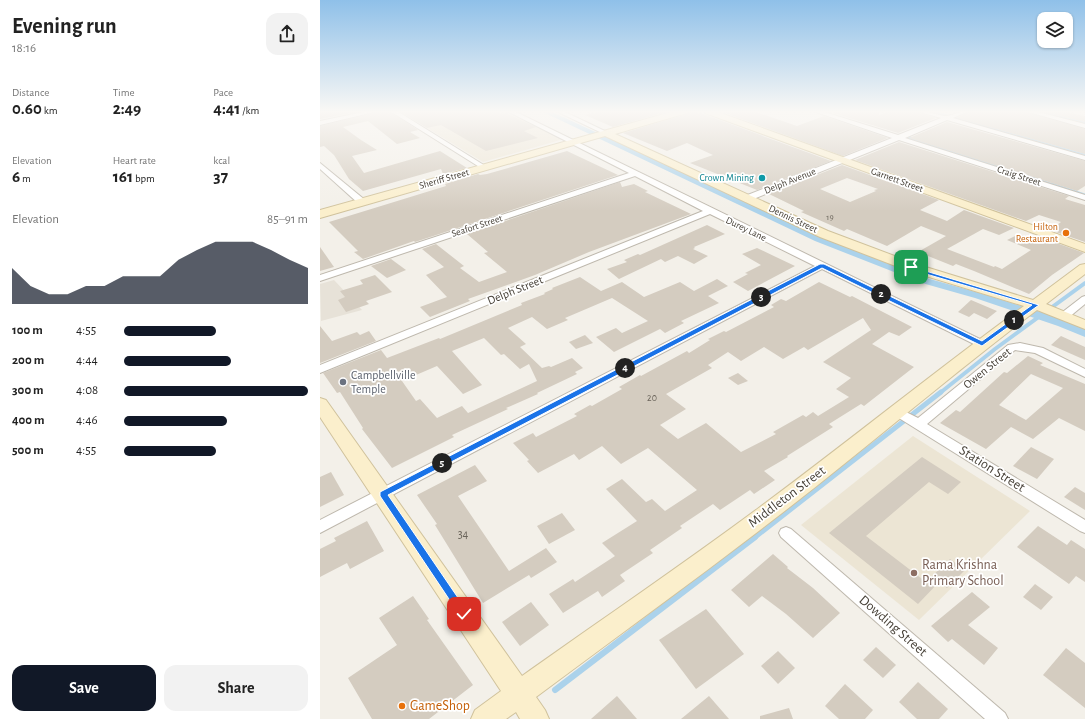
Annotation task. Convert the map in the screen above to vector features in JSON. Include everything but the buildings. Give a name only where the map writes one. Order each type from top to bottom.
[{"type":"street","points":[[447,145],[483,167]]},
{"type":"street","name":"Sheriff Street","points":[[320,214],[564,145]]},
{"type":"street","name":"Durey Lane","points":[[578,145],[982,344]]},
{"type":"street","name":"Dennis Street","points":[[631,145],[824,234],[911,267],[1032,309],[1062,316],[1085,325]]},
{"type":"street","name":"Garnett Street","points":[[800,145],[1085,248]]},
{"type":"street","name":"Delph Avenue","points":[[748,198],[880,145]]},
{"type":"street","name":"Craig Street","points":[[922,145],[1085,198]]},
{"type":"street","points":[[1040,145],[1085,158]]},
{"type":"street","points":[[320,165],[362,202]]},
{"type":"street","name":"Seafort Street","points":[[320,278],[635,174]]},
{"type":"street","name":"Delph Street","points":[[320,369],[710,211]]},
{"type":"street","points":[[320,527],[822,266]]},
{"type":"street","name":"Middleton Street","points":[[484,719],[766,514],[898,412],[982,344],[1032,309],[1085,268]]},
{"type":"street","points":[[1062,316],[1085,299]]},
{"type":"street","name":"Owen Street","points":[[919,424],[1012,347],[1018,345],[1031,348],[1085,374]]},
{"type":"street","points":[[320,404],[536,719]]},
{"type":"street","name":"Station Street","points":[[898,412],[1085,527]]},
{"type":"street","name":"Dowding Street","points":[[786,534],[999,719]]},
{"type":"shaded area","points":[[454,145],[544,145],[483,162]]},
{"type":"shaded area","points":[[334,280],[362,310],[321,321],[320,284]]},
{"type":"shaded area","name":"Rama Krishna Primary School","points":[[913,436],[1030,511],[919,620],[801,525]]},
{"type":"waterway","points":[[617,145],[819,239],[926,281],[979,296],[1062,323],[1085,333]]},
{"type":"waterway","points":[[930,145],[1054,185]]},
{"type":"waterway","points":[[1048,145],[1085,155]]},
{"type":"waterway","points":[[1051,184],[1085,195]]},
{"type":"waterway","points":[[940,393],[995,349],[1085,283]]},
{"type":"waterway","points":[[754,538],[941,392]]},
{"type":"waterway","points":[[555,690],[755,537]]},
{"type":"place","name":"Crown Mining","points":[[762,178]]},
{"type":"place","name":"Hilton Restaurant","points":[[1066,233]]},
{"type":"place","name":"Campbellville Temple","points":[[343,382]]},
{"type":"place","name":"Rama Krishna Primary School","points":[[914,573]]},
{"type":"place","name":"GameShop","points":[[402,706]]},
{"type":"route","points":[[464,614],[383,494],[822,266],[982,344],[1036,305],[911,267]]}]
